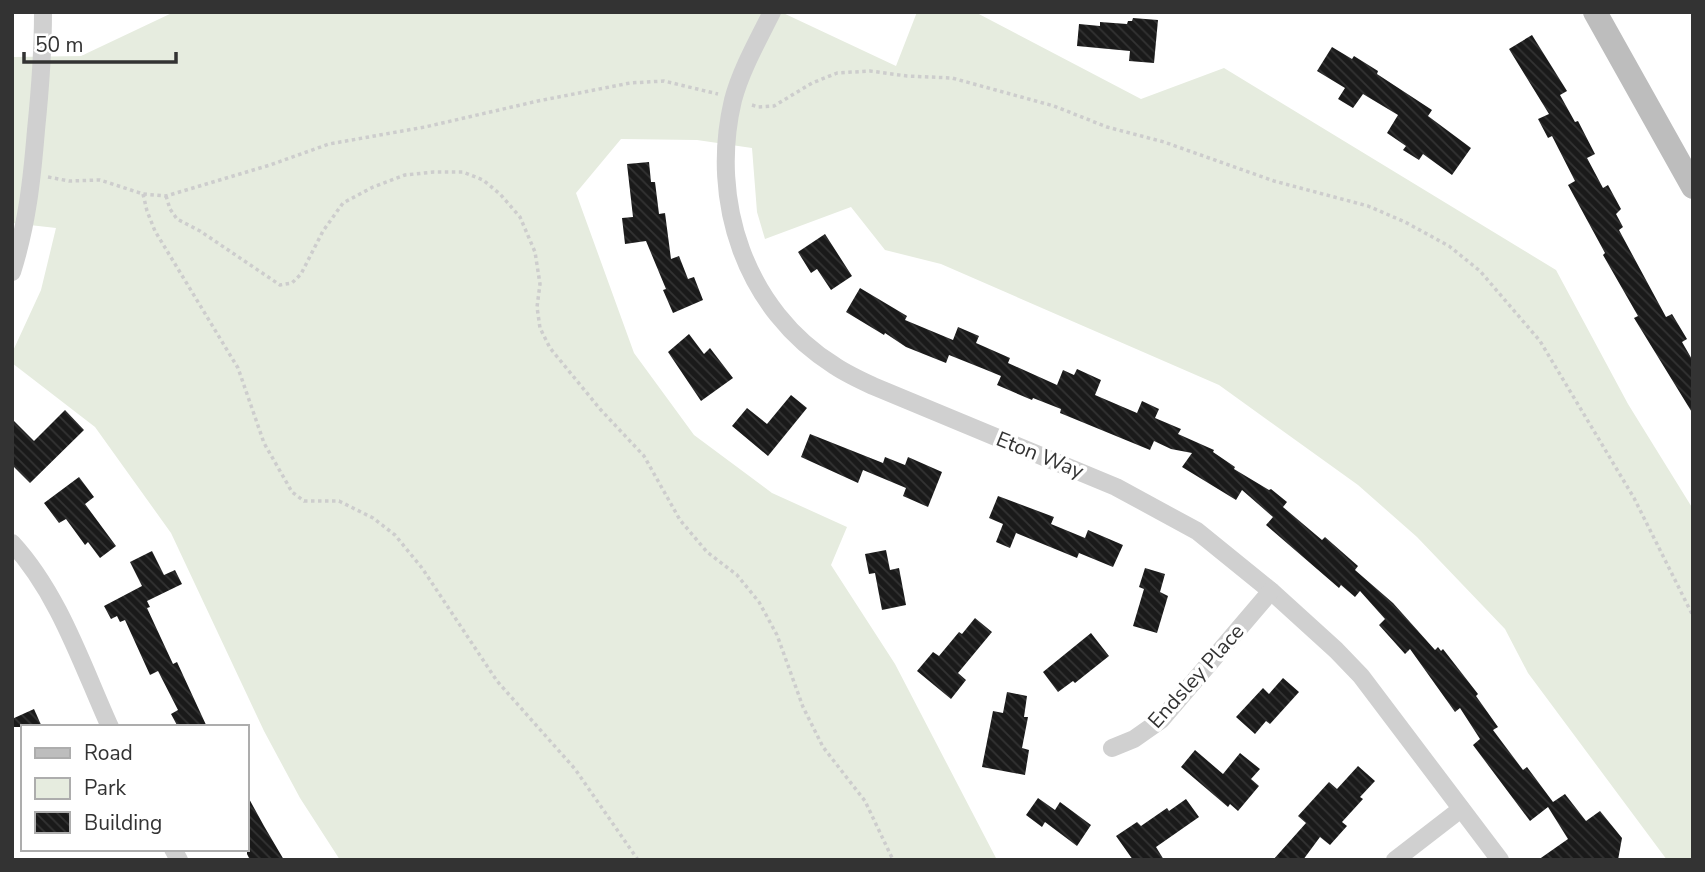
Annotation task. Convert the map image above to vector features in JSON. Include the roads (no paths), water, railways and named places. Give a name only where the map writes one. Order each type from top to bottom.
[{"type":"street","points":[[12,272],[23,240],[32,174],[43,52],[43,12]]},
{"type":"street","name":"Eton Way","points":[[772,12],[734,98],[726,145],[726,185],[733,228],[749,271],[776,313],[801,339],[834,366],[873,386],[1116,487],[1197,531],[1271,591],[1361,676],[1500,860]]},
{"type":"street","points":[[1595,12],[1693,187]]},
{"type":"street","points":[[12,543],[37,573],[53,602],[109,725]]},
{"type":"street","name":"Endsley Place","points":[[1112,748],[1142,735],[1161,720],[1271,591]]},
{"type":"street","points":[[1395,860],[1461,808]]}]
